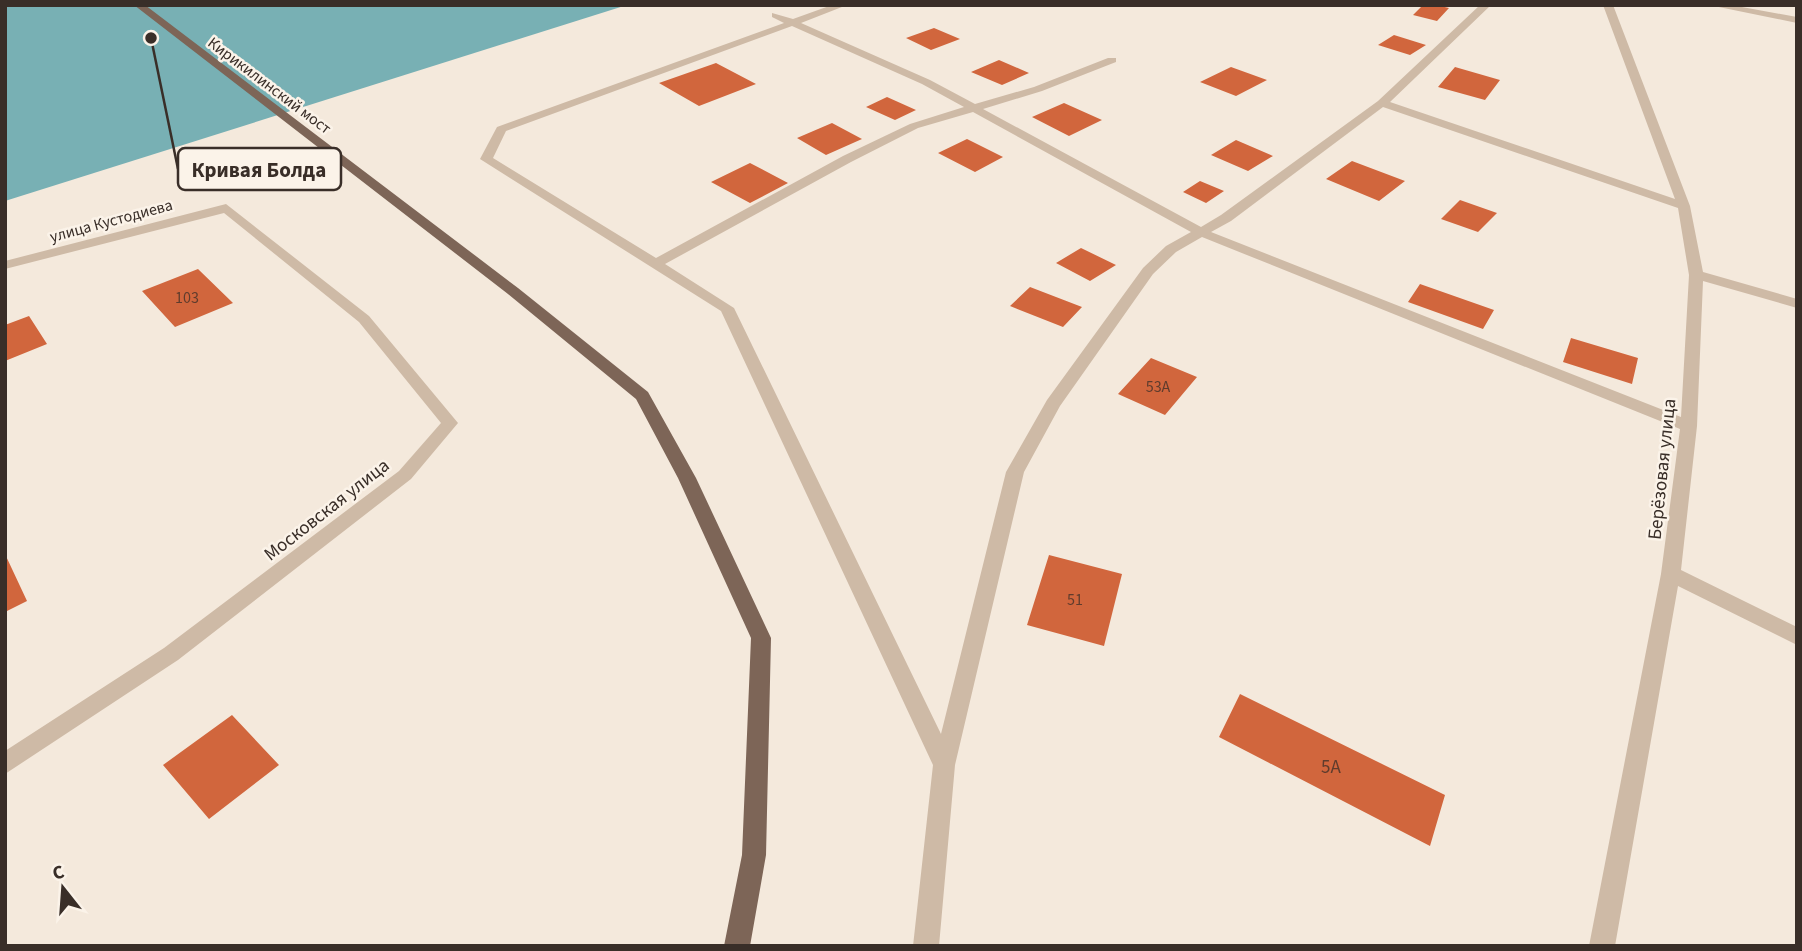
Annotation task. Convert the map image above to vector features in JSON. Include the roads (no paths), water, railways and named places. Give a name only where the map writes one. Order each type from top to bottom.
[{"type":"main road","name":"Кирикилинский мост","points":[[139,5],[383,190],[642,396],[687,478],[761,638],[754,855],[737,946]]},
{"type":"street","points":[[842,5],[501,129],[486,159],[727,308],[944,765]]},
{"type":"street","points":[[926,946],[944,765],[1015,472],[1053,404],[1148,271],[1171,249],[1226,218],[1382,103],[1486,5]]},
{"type":"street","name":"Берёзовая улица","points":[[1602,946],[1671,575],[1689,426],[1696,275],[1684,206],[1608,5]]},
{"type":"street","points":[[1714,5],[1797,20]]},
{"type":"street","points":[[775,15],[926,82],[975,107],[1200,232],[1689,426]]},
{"type":"street","points":[[655,264],[847,159],[914,126],[1038,89],[1111,60]]},
{"type":"street","points":[[1382,103],[1684,206]]},
{"type":"street","name":"улица Кустодиева","points":[[5,265],[226,208]]},
{"type":"street","name":"Московская улица","points":[[5,764],[171,654],[405,475],[450,423],[364,319],[226,208]]},
{"type":"street","points":[[1696,275],[1797,303]]},
{"type":"street","points":[[1671,575],[1797,637]]},
{"type":"water","points":[[5,5],[627,5],[5,201]]},
{"type":"place","name":"Кривая Болда","points":[[151,38]]}]
